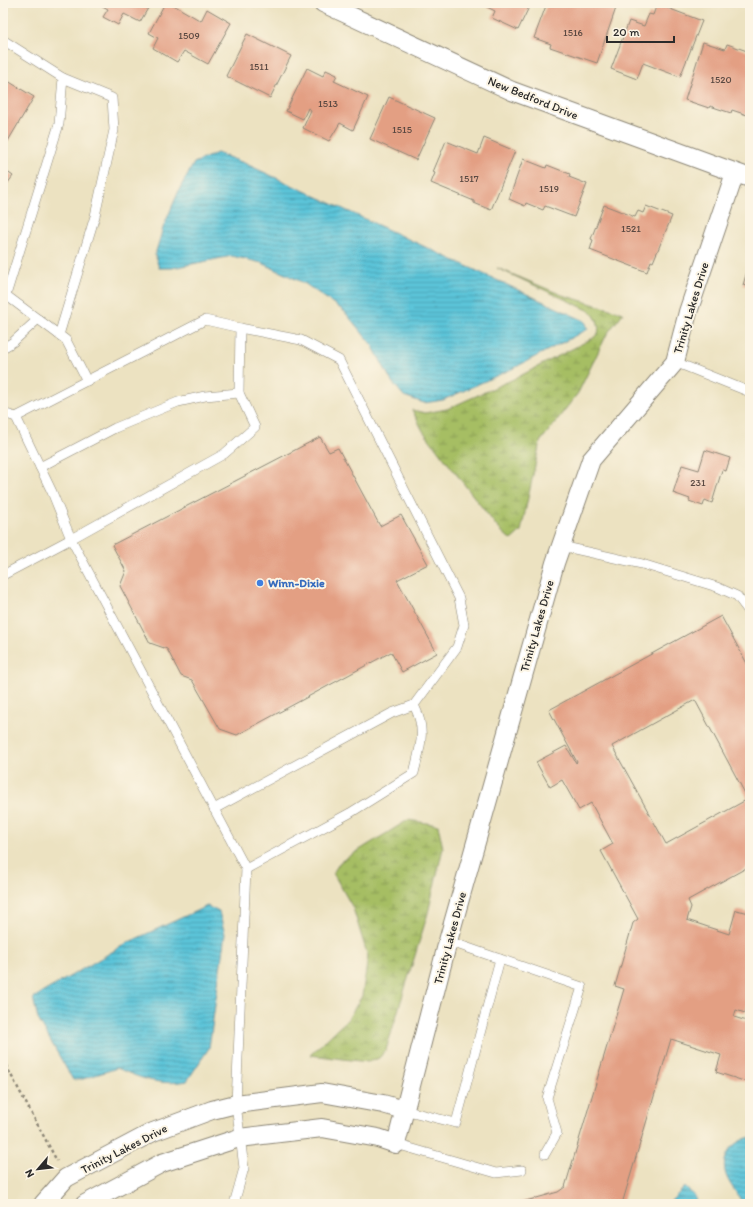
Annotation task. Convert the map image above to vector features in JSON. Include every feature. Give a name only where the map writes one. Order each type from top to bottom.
[{"type":"street","name":"New Bedford Drive","points":[[323,3],[512,91],[743,176]]},
{"type":"street","name":"Trinity Lakes Drive","points":[[396,1144],[448,941],[561,546],[591,460],[675,362],[688,312],[743,176]]},
{"type":"street","name":"Trinity Lakes Drive","points":[[43,1204],[66,1178],[153,1132],[212,1110],[236,1104],[322,1093],[383,1104],[404,1110]]},
{"type":"street","points":[[86,1204],[162,1163],[239,1138],[322,1128],[378,1138],[396,1144]]},
{"type":"lane","points":[[3,40],[63,78],[112,98],[114,130],[95,216],[59,335]]},
{"type":"lane","points":[[63,78],[59,124],[4,294],[66,340],[87,380]]},
{"type":"lane","points":[[3,348],[13,342],[38,319]]},
{"type":"lane","points":[[3,413],[16,417],[205,320],[301,340],[339,360],[459,598],[464,625],[457,647],[414,705],[392,713],[214,809]]},
{"type":"lane","points":[[3,564],[5,574],[71,539],[224,454],[255,427],[239,393],[240,328]]},
{"type":"lane","points":[[675,362],[750,392]]},
{"type":"lane","points":[[40,467],[115,428],[178,402],[205,396],[239,393]]},
{"type":"lane","points":[[16,417],[52,492],[71,539],[246,869],[236,1104],[239,1138],[244,1168],[234,1204]]},
{"type":"lane","points":[[561,546],[642,564],[717,587],[737,596],[750,613]]},
{"type":"lane","points":[[246,869],[350,813],[414,773],[422,741],[421,719],[414,705]]},
{"type":"lane","points":[[448,941],[582,987],[547,1098],[557,1133],[545,1154]]},
{"type":"lane","name":"Trinity Lakes Drive","points":[[404,1110],[456,1123],[500,959]]},
{"type":"lane","points":[[396,1144],[496,1173],[522,1170]]},
{"type":"path","points":[[3,1060],[66,1178]]},
{"type":"green space","points":[[497,268],[562,295],[623,313],[607,334],[578,393],[540,442],[521,531],[511,540],[498,528],[423,431],[412,410],[425,413],[447,409],[518,377],[593,338],[598,334],[599,328],[596,319],[590,311]]},
{"type":"green space","points":[[408,820],[438,825],[443,848],[428,913],[386,1050],[379,1058],[368,1062],[310,1055],[348,1019],[362,996],[368,957],[353,908],[333,873],[340,862]]},
{"type":"water","points":[[217,153],[244,163],[585,321],[588,329],[514,368],[443,400],[424,403],[404,396],[392,382],[372,345],[344,311],[304,283],[262,263],[232,256],[172,268],[159,268],[155,255],[163,228],[180,188],[194,163]]},
{"type":"water","points":[[207,906],[219,912],[225,934],[209,1048],[187,1081],[168,1083],[160,1082],[117,1068],[83,1079],[73,1080],[38,1019],[33,998],[129,942]]},
{"type":"water","points":[[750,1137],[750,1204],[743,1204],[728,1180],[724,1167],[725,1160],[730,1150],[740,1141]]},
{"type":"water","points":[[685,1187],[697,1199],[691,1204],[668,1204]]},
{"type":"building","points":[[97,3],[151,3],[140,22],[124,14],[118,25],[103,17],[108,9]]},
{"type":"building","points":[[165,3],[170,3],[201,21],[207,9],[231,23],[208,64],[184,51],[177,62],[153,48],[158,38],[149,33]]},
{"type":"building","points":[[479,3],[531,3],[518,30],[492,18],[495,11]]},
{"type":"building","points":[[547,3],[603,3],[616,8],[597,63],[550,47],[551,44],[534,38]]},
{"type":"building","points":[[657,4],[702,21],[680,77],[643,63],[637,79],[611,69],[629,21],[644,26],[649,14],[653,15]]},
{"type":"building","points":[[247,34],[291,56],[270,98],[226,76]]},
{"type":"building","points":[[703,42],[725,49],[727,44],[750,52],[750,116],[732,110],[731,113],[710,106],[709,108],[685,100]]},
{"type":"building","points":[[307,68],[323,76],[326,70],[337,75],[334,81],[368,97],[353,130],[340,123],[329,141],[303,128],[311,110],[308,108],[303,119],[286,111]]},
{"type":"building","points":[[3,78],[34,97],[5,146],[3,145]]},
{"type":"building","points":[[389,97],[435,118],[416,160],[370,139]]},
{"type":"building","points":[[484,138],[515,151],[491,210],[474,203],[474,201],[431,183],[435,173],[433,172],[446,141],[478,154]]},
{"type":"building","points":[[523,159],[546,168],[547,165],[570,174],[569,177],[587,184],[574,217],[545,206],[543,210],[526,203],[525,206],[509,199]]},
{"type":"building","points":[[3,169],[13,176],[4,188],[3,187]]},
{"type":"building","points":[[604,205],[635,217],[638,211],[643,213],[646,206],[672,216],[653,262],[651,261],[647,272],[590,250],[593,240],[591,239]]},
{"type":"building","points":[[750,261],[750,287],[743,285]]},
{"type":"building","name":"Winn-Dixie","points":[[320,437],[329,452],[338,448],[380,526],[401,515],[428,564],[397,580],[437,653],[402,672],[391,652],[237,735],[220,729],[192,680],[181,676],[167,649],[150,643],[120,586],[126,571],[112,545]]},
{"type":"building","points":[[705,450],[730,458],[726,471],[722,470],[712,503],[705,500],[703,506],[689,501],[690,499],[673,493],[682,465],[699,470]]},
{"type":"building","points":[[721,616],[750,669],[750,866],[688,900],[691,907],[687,920],[729,934],[736,910],[750,913],[750,997],[745,1013],[736,1010],[734,1017],[750,1022],[750,1083],[716,1072],[721,1055],[671,1039],[622,1204],[515,1204],[558,1192],[565,1187],[624,989],[615,986],[633,923],[638,919],[601,851],[613,844],[591,803],[579,810],[562,780],[550,787],[536,762],[566,746],[576,763],[577,762],[549,710]],"holes":[[[695,700],[748,799],[666,844],[612,746]]]},
{"type":"place","name":"Winn-Dixie","points":[[260,583]]}]
